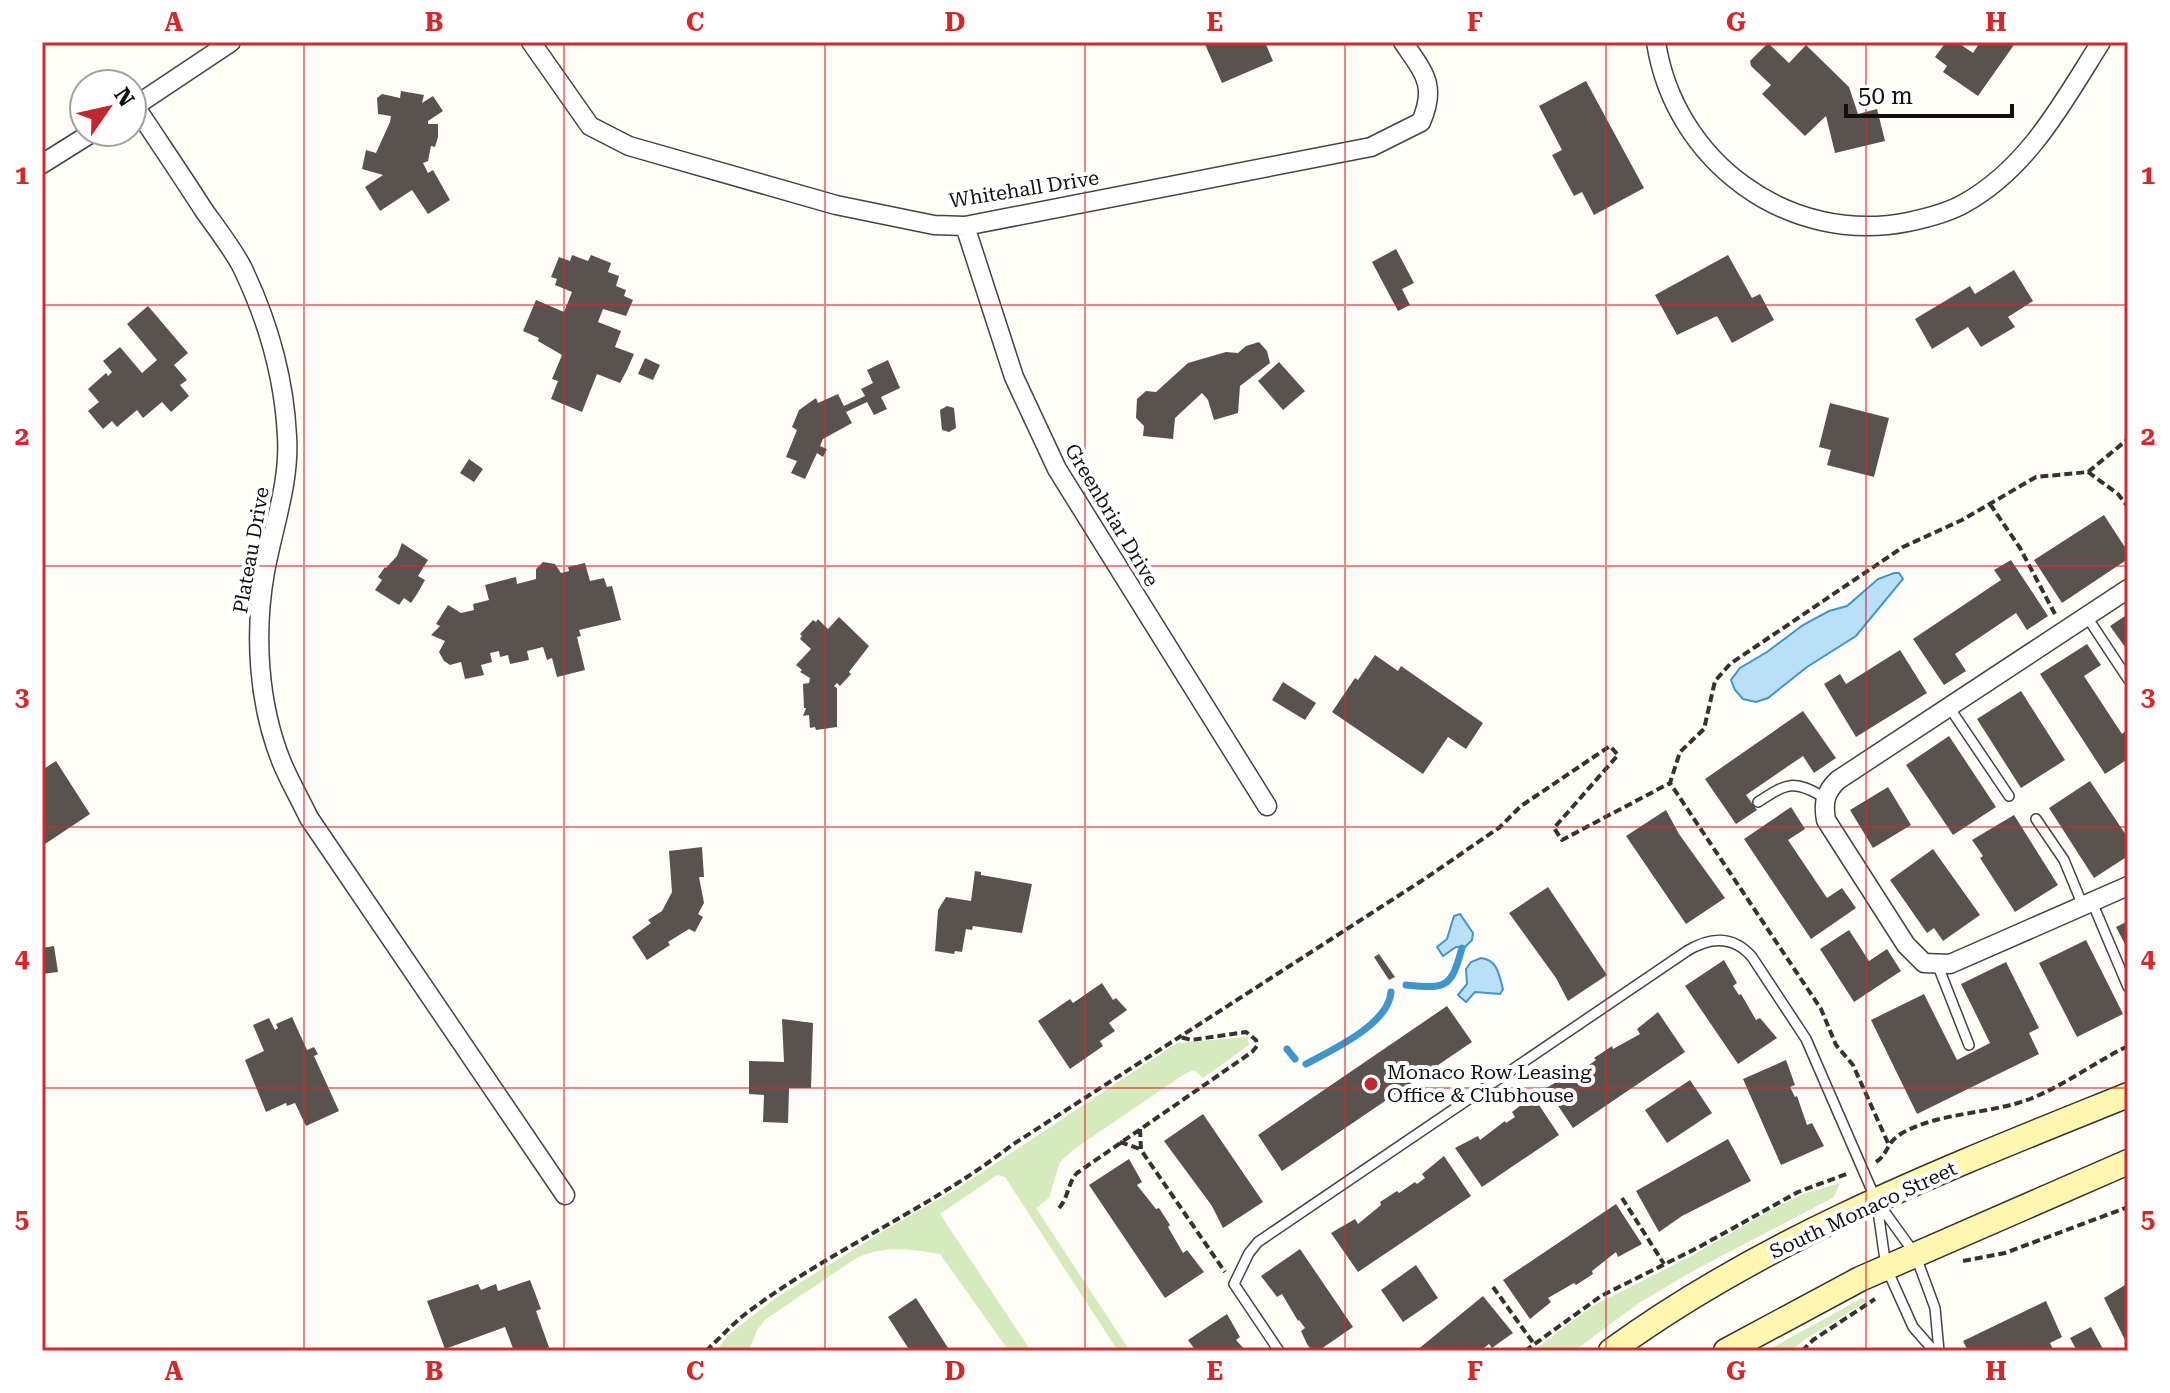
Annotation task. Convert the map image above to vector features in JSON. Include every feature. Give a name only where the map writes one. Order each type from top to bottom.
[{"type":"main road","name":"South Monaco Street","points":[[1611,1351],[1737,1270],[1876,1200],[2128,1095]]},
{"type":"main road","points":[[1726,1351],[1807,1305],[1890,1277],[1915,1254],[2128,1162]]},
{"type":"street","points":[[148,98],[231,42]]},
{"type":"street","name":"Whitehall Drive","points":[[531,42],[590,126],[629,146],[836,205],[934,225],[965,226],[1371,147],[1421,122],[1431,99],[1422,70],[1403,42]]},
{"type":"street","points":[[1656,42],[1660,65],[1682,119],[1698,144],[1721,168],[1762,199],[1788,211],[1828,223],[1860,227],[1891,225],[1930,217],[1965,204],[2009,172],[2038,138],[2101,42]]},
{"type":"street","name":"Plateau Drive","points":[[148,128],[240,264],[274,345],[288,439],[284,490],[259,614],[264,694],[283,764],[309,818],[565,1195]]},
{"type":"street","points":[[42,164],[68,148]]},
{"type":"street","name":"Greenbriar Drive","points":[[965,226],[1014,377],[1057,469],[1267,806]]},
{"type":"street","points":[[2128,589],[1838,780],[1829,788],[1825,798],[1826,820],[1906,945],[1924,963],[1938,966],[1950,964],[2128,886]]},
{"type":"lane","points":[[2087,617],[2128,679]]},
{"type":"lane","points":[[1949,707],[2009,796]]},
{"type":"lane","points":[[1758,802],[1790,785],[1803,785],[1825,798]]},
{"type":"lane","points":[[2036,819],[2064,860],[2128,987]]},
{"type":"lane","points":[[1279,1351],[1234,1284],[1249,1253],[1272,1232],[1687,951],[1715,940],[1731,941],[1747,951],[1798,1025],[1817,1060],[1876,1200],[1890,1277],[1913,1327],[1937,1351]]},
{"type":"lane","points":[[1938,966],[1969,1045]]},
{"type":"lane","points":[[1876,1200],[1915,1254],[1935,1308],[1937,1351]]},
{"type":"path","points":[[1888,1143],[1853,1065],[1836,1045],[1821,1009],[1670,783],[1675,763],[1680,752],[1704,729],[1715,681],[1730,664],[1903,547],[1962,520],[2036,477],[2088,472],[2128,439]]},
{"type":"path","points":[[2088,472],[2110,487],[2128,507]]},
{"type":"path","points":[[1990,504],[2020,548],[2065,631]]},
{"type":"path","points":[[706,1351],[761,1303],[846,1247],[979,1170],[1012,1145],[1426,878],[1500,827],[1521,806],[1610,746],[1618,755],[1554,828],[1562,840],[1670,783]]},
{"type":"path","points":[[1059,1208],[1066,1200],[1069,1182],[1077,1173],[1257,1046],[1256,1040],[1246,1032],[1191,1040],[1180,1037]]},
{"type":"path","points":[[1525,1351],[1601,1296],[1798,1192],[1880,1160],[1888,1143],[1902,1133],[1926,1123],[2029,1099],[2128,1046]]},
{"type":"path","points":[[1140,1129],[1141,1150],[1234,1284]]},
{"type":"path","points":[[1120,1142],[1141,1150]]},
{"type":"path","points":[[1622,1198],[1664,1264]]},
{"type":"path","points":[[1962,1261],[2005,1253],[2128,1207]]},
{"type":"path","points":[[1802,1351],[1890,1277]]},
{"type":"path","points":[[1493,1287],[1534,1344]]},
{"type":"green space","points":[[1247,1037],[1249,1045],[1203,1078],[1194,1070],[1183,1075],[1073,1150],[1060,1162],[1049,1198],[1036,1208],[1130,1351],[1118,1351],[1005,1177],[997,1175],[940,1214],[1031,1351],[1009,1351],[940,1254],[897,1249],[855,1259],[766,1319],[757,1330],[749,1351],[716,1351],[728,1335],[777,1297],[957,1189],[1177,1043]]},
{"type":"green space","points":[[1840,1183],[1834,1197],[1693,1271],[1639,1303],[1574,1351],[1533,1351],[1593,1306],[1803,1194]]},
{"type":"green space","points":[[1862,1298],[1867,1301],[1804,1340],[1792,1351],[1766,1351]]},
{"type":"water","points":[[1899,573],[1903,579],[1856,636],[1807,667],[1768,698],[1756,702],[1743,699],[1735,690],[1731,680],[1740,668],[1803,625],[1829,611],[1847,606],[1878,579]]},
{"type":"water","points":[[1460,914],[1473,933],[1472,940],[1465,947],[1456,947],[1443,956],[1437,947],[1447,939],[1454,916]]},
{"type":"water","points":[[1481,958],[1494,965],[1503,989],[1500,994],[1475,992],[1466,1002],[1458,995],[1467,984],[1466,969],[1471,962]]},
{"type":"building","points":[[1204,42],[1265,42],[1273,61],[1222,83]]},
{"type":"building","points":[[1946,42],[1957,42],[1973,53],[1980,42],[2016,42],[1978,96],[1943,72],[1947,66],[1935,57]]},
{"type":"building","points":[[1768,43],[1789,63],[1806,45],[1849,87],[1858,114],[1877,109],[1885,141],[1835,153],[1826,116],[1805,136],[1762,94],[1771,85],[1751,66],[1750,61]]},
{"type":"building","points":[[1586,81],[1644,188],[1594,215],[1582,192],[1574,196],[1552,155],[1562,150],[1539,106]]},
{"type":"building","points":[[401,91],[424,95],[422,103],[433,96],[443,111],[428,121],[428,124],[438,124],[438,137],[435,147],[431,146],[428,161],[423,163],[428,173],[433,170],[450,200],[428,214],[412,190],[380,211],[365,187],[383,175],[362,169],[366,150],[376,153],[391,116],[378,114],[377,98],[382,94],[400,98]]},
{"type":"building","points":[[1396,249],[1414,283],[1402,289],[1410,305],[1398,311],[1372,262]]},
{"type":"building","points":[[572,255],[588,261],[591,255],[611,263],[608,272],[619,276],[616,286],[626,290],[624,296],[633,300],[626,316],[603,309],[598,322],[621,331],[615,347],[634,354],[620,383],[597,374],[582,412],[551,399],[558,381],[552,379],[562,355],[538,341],[539,338],[523,331],[536,300],[564,312],[572,292],[555,285],[557,279],[551,277],[559,257],[570,261]]},
{"type":"building","points":[[1728,255],[1752,298],[1760,294],[1774,320],[1732,343],[1717,316],[1677,335],[1655,295]]},
{"type":"building","points":[[2014,270],[2033,301],[2008,317],[2015,327],[1981,347],[1968,327],[1932,349],[1915,319],[1970,286],[1975,294]]},
{"type":"building","points":[[148,306],[188,353],[174,365],[187,380],[180,385],[189,396],[171,412],[162,402],[143,418],[137,410],[117,427],[112,421],[103,429],[88,411],[99,402],[88,389],[106,373],[108,376],[112,372],[103,361],[120,347],[142,373],[157,360],[127,324]]},
{"type":"building","points":[[1259,342],[1267,351],[1270,363],[1240,386],[1238,413],[1214,420],[1208,400],[1202,393],[1175,418],[1173,439],[1143,436],[1144,426],[1136,418],[1137,399],[1146,391],[1156,392],[1188,363],[1226,352],[1238,353],[1246,346]]},
{"type":"building","points":[[645,358],[660,365],[653,380],[638,374]]},
{"type":"building","points":[[888,360],[900,388],[881,397],[887,409],[874,415],[867,402],[846,412],[852,423],[823,439],[820,446],[827,449],[823,457],[817,453],[805,479],[791,473],[797,461],[786,457],[797,430],[792,427],[799,410],[816,398],[818,403],[838,394],[844,406],[865,396],[861,389],[873,383],[867,370]]},
{"type":"building","points":[[1279,362],[1305,391],[1283,410],[1258,381]]},
{"type":"building","points":[[1830,403],[1889,418],[1874,477],[1827,465],[1831,450],[1819,447]]},
{"type":"building","points":[[947,406],[954,408],[956,428],[949,432],[942,430],[940,410]]},
{"type":"building","points":[[469,459],[483,469],[474,482],[460,473]]},
{"type":"building","points":[[2104,515],[2128,552],[2128,559],[2062,603],[2034,560]]},
{"type":"building","points":[[402,543],[428,560],[418,576],[425,580],[417,594],[411,603],[404,598],[399,605],[375,590],[382,580],[378,577],[397,556]]},
{"type":"building","points":[[2011,560],[2048,616],[2027,630],[2016,613],[1955,654],[1966,671],[1944,685],[1913,639],[2001,580],[1994,570]]},
{"type":"building","points":[[543,562],[555,564],[561,573],[569,571],[568,567],[585,563],[590,581],[604,578],[607,587],[612,586],[621,620],[579,630],[581,636],[577,637],[585,670],[557,677],[552,658],[547,660],[543,647],[527,651],[529,660],[510,664],[508,655],[500,657],[499,651],[490,653],[492,662],[481,665],[484,675],[465,679],[461,662],[450,665],[439,652],[445,641],[431,635],[440,626],[436,624],[448,605],[461,613],[474,610],[473,604],[489,600],[485,585],[516,577],[517,584],[536,579],[536,569]]},
{"type":"building","points":[[2128,614],[2128,645],[2125,647],[2110,626]]},
{"type":"building","points":[[839,617],[869,646],[849,672],[851,674],[840,686],[837,683],[834,686],[837,688],[837,727],[816,730],[815,727],[810,728],[809,715],[803,716],[806,708],[803,684],[809,683],[810,678],[800,672],[802,670],[796,665],[811,649],[800,639],[800,634],[813,620],[816,622],[818,619],[828,629]]},
{"type":"building","points":[[2087,644],[2101,665],[2084,676],[2122,734],[2128,729],[2128,759],[2105,774],[2040,674]]},
{"type":"building","points":[[1900,650],[1927,693],[1856,737],[1824,684],[1840,674],[1846,684]]},
{"type":"building","points":[[1375,655],[1398,671],[1401,666],[1483,723],[1466,749],[1448,737],[1423,774],[1332,712]]},
{"type":"building","points":[[1283,682],[1316,703],[1305,720],[1272,700]]},
{"type":"building","points":[[2021,691],[2065,760],[2021,788],[1977,719]]},
{"type":"building","points":[[1803,711],[1836,758],[1814,773],[1803,756],[1746,795],[1757,810],[1736,824],[1705,779]]},
{"type":"building","points":[[1949,736],[1996,807],[1953,835],[1906,765]]},
{"type":"building","points":[[56,761],[90,814],[42,846],[42,770]]},
{"type":"building","points":[[2090,781],[2128,838],[2128,856],[2094,878],[2049,808]]},
{"type":"building","points":[[1888,787],[1911,825],[1873,848],[1850,810]]},
{"type":"building","points":[[1791,807],[1805,829],[1788,840],[1827,898],[1842,888],[1856,908],[1811,939],[1744,839]]},
{"type":"building","points":[[1666,810],[1679,834],[1725,898],[1686,924],[1626,836]]},
{"type":"building","points":[[2014,815],[2058,885],[2015,912],[1972,840]]},
{"type":"building","points":[[702,847],[704,877],[699,877],[704,903],[698,914],[703,917],[695,932],[689,929],[647,960],[632,937],[662,911],[672,892],[669,851]]},
{"type":"building","points":[[1933,849],[1980,915],[1943,941],[1934,928],[1927,933],[1890,880]]},
{"type":"building","points":[[975,871],[981,872],[981,875],[1032,884],[1022,933],[973,926],[972,930],[966,929],[962,952],[935,951],[938,910],[946,897],[971,901]]},
{"type":"building","points":[[1548,887],[1607,975],[1568,1001],[1556,978],[1509,913]]},
{"type":"building","points":[[2128,921],[2128,950],[2116,927]]},
{"type":"building","points":[[1849,930],[1869,961],[1887,949],[1901,971],[1854,1002],[1820,949]]},
{"type":"building","points":[[2086,940],[2123,1014],[2077,1037],[2039,963]]},
{"type":"building","points":[[54,946],[58,972],[42,974],[42,948]]},
{"type":"building","points":[[1379,954],[1395,977],[1389,980],[1374,957]]},
{"type":"building","points":[[1724,960],[1737,983],[1733,986],[1739,995],[1756,1020],[1760,1018],[1777,1038],[1738,1064],[1685,986]]},
{"type":"building","points":[[2006,962],[2039,1028],[2029,1033],[2039,1054],[1917,1114],[1871,1020],[1924,994],[1957,1060],[1990,1043],[1961,984]]},
{"type":"building","points":[[1102,983],[1113,1000],[1116,998],[1127,1010],[1109,1023],[1115,1031],[1100,1041],[1103,1046],[1070,1069],[1038,1021],[1070,999],[1073,1003]]},
{"type":"building","name":"Monaco Row Leasing Office & Clubhouse","points":[[1447,1006],[1472,1042],[1282,1171],[1258,1135]]},
{"type":"building","points":[[1658,1012],[1685,1052],[1573,1128],[1546,1088],[1569,1075],[1572,1079],[1612,1046],[1613,1049],[1640,1034],[1637,1029]]},
{"type":"building","points":[[292,1017],[307,1050],[314,1047],[318,1054],[314,1056],[339,1111],[306,1126],[295,1103],[287,1106],[286,1103],[266,1112],[245,1060],[264,1051],[253,1025],[269,1018],[275,1030],[278,1028],[276,1024]]},
{"type":"building","points":[[782,1019],[813,1023],[811,1088],[789,1088],[788,1123],[763,1122],[764,1095],[749,1094],[749,1061],[784,1062]]},
{"type":"building","points":[[1786,1060],[1795,1085],[1790,1087],[1797,1096],[1807,1125],[1812,1123],[1824,1146],[1781,1165],[1743,1079]]},
{"type":"building","points":[[1690,1080],[1712,1113],[1667,1143],[1645,1110]]},
{"type":"building","points":[[1533,1096],[1559,1135],[1482,1187],[1455,1148],[1478,1136],[1480,1140],[1515,1117],[1512,1112]]},
{"type":"building","points":[[1203,1114],[1263,1202],[1223,1228],[1212,1206],[1164,1141]]},
{"type":"building","points":[[1728,1139],[1751,1181],[1682,1216],[1659,1232],[1636,1191]]},
{"type":"building","points":[[1444,1156],[1471,1196],[1358,1272],[1331,1233],[1355,1219],[1358,1224],[1381,1205],[1380,1202],[1415,1182],[1417,1184],[1425,1178],[1422,1174]]},
{"type":"building","points":[[1129,1159],[1142,1182],[1137,1185],[1156,1209],[1159,1208],[1183,1253],[1187,1250],[1204,1272],[1165,1298],[1089,1185]]},
{"type":"building","points":[[1616,1204],[1642,1244],[1618,1257],[1616,1252],[1592,1271],[1593,1274],[1548,1298],[1551,1302],[1530,1319],[1503,1280]]},
{"type":"building","points":[[1300,1249],[1353,1327],[1318,1351],[1312,1351],[1307,1344],[1301,1331],[1305,1328],[1282,1294],[1277,1297],[1261,1276]]},
{"type":"building","points":[[1416,1265],[1438,1298],[1403,1322],[1381,1290]]},
{"type":"building","points":[[530,1280],[541,1309],[536,1311],[550,1350],[514,1351],[505,1327],[445,1349],[427,1301],[478,1284],[481,1290],[496,1284],[498,1291]]},
{"type":"building","points":[[2125,1285],[2128,1292],[2128,1346],[2104,1298]]},
{"type":"building","points":[[1483,1296],[1513,1333],[1492,1348],[1489,1344],[1480,1351],[1416,1351]]},
{"type":"building","points":[[916,1298],[950,1351],[910,1351],[888,1317]]},
{"type":"building","points":[[2046,1301],[2062,1337],[2050,1343],[2054,1351],[1968,1351],[1963,1341]]},
{"type":"building","points":[[1227,1314],[1240,1337],[1236,1340],[1246,1351],[1196,1351],[1188,1340]]},
{"type":"building","points":[[2091,1327],[2104,1351],[2077,1351],[2070,1338]]},
{"type":"waterway","points":[[1406,985],[1430,987],[1445,983],[1454,971],[1462,948]]},
{"type":"waterway","points":[[1306,1064],[1344,1044],[1370,1025],[1381,1015],[1391,992]]},
{"type":"waterway","points":[[1287,1049],[1295,1059]]},
{"type":"place","name":"Monaco Row Leasing Office & Clubhouse","points":[[1371,1084]]}]
